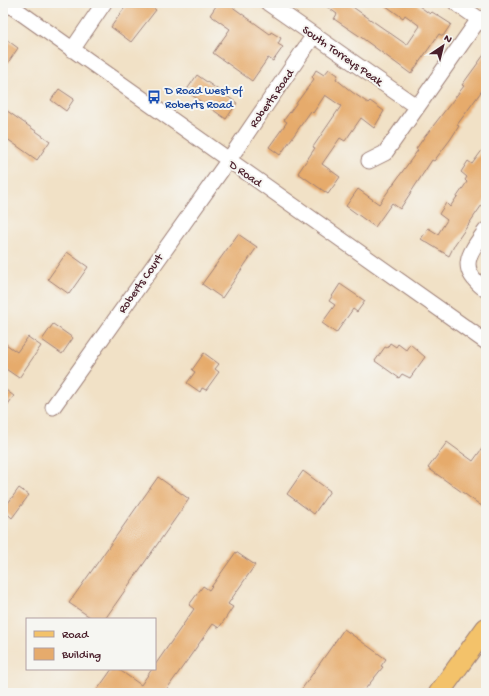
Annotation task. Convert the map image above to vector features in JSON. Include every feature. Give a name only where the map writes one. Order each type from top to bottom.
[{"type":"main road","points":[[439,693],[486,628]]},
{"type":"street","name":"D Road","points":[[7,3],[228,161],[486,342]]},
{"type":"street","points":[[72,50],[104,3]]},
{"type":"street","name":"South Torreys Peak","points":[[268,3],[417,107]]},
{"type":"street","points":[[369,161],[385,153],[417,107],[482,22],[456,3]]},
{"type":"street","name":"Roberts Road","points":[[228,161],[314,35]]},
{"type":"street","name":"Roberts Court","points":[[53,407],[228,161]]},
{"type":"street","points":[[486,230],[470,254],[467,264],[470,276],[486,290]]},
{"type":"building","points":[[128,3],[146,3],[156,10],[131,42],[111,27]]},
{"type":"building","points":[[218,3],[225,3],[231,6],[270,34],[271,32],[281,38],[278,44],[283,47],[273,61],[268,58],[252,81],[213,53],[230,29],[210,15]]},
{"type":"building","points":[[322,3],[347,3],[407,45],[420,26],[405,15],[403,18],[382,3],[415,3],[430,14],[432,12],[451,24],[443,36],[439,34],[411,74],[334,19],[337,14]]},
{"type":"building","points":[[3,37],[18,48],[3,70]]},
{"type":"building","points":[[486,52],[486,85],[457,125],[459,126],[450,140],[434,161],[432,160],[400,209],[392,203],[375,227],[346,206],[358,189],[379,204],[418,150],[416,149],[423,139],[464,86],[462,85]]},
{"type":"building","points":[[329,69],[338,75],[336,79],[352,92],[368,103],[370,101],[384,111],[374,128],[361,118],[345,141],[340,138],[322,164],[340,177],[328,194],[298,173],[315,148],[313,147],[341,106],[325,95],[313,113],[311,111],[280,155],[269,147],[287,122],[284,120],[314,79],[312,77],[316,70],[324,75]]},
{"type":"building","points":[[197,75],[237,103],[226,119],[186,91]]},
{"type":"building","points":[[59,89],[74,99],[66,111],[51,100]]},
{"type":"building","points":[[3,108],[50,141],[37,160],[3,136]]},
{"type":"building","points":[[486,145],[486,199],[455,244],[449,256],[421,239],[428,228],[438,234],[447,220],[439,214],[446,203],[450,207],[467,182],[465,180],[467,177],[461,172],[468,161],[472,164]]},
{"type":"building","points":[[238,234],[257,247],[222,298],[202,284]]},
{"type":"building","points":[[67,252],[88,267],[69,294],[48,279]]},
{"type":"building","points":[[340,284],[365,301],[357,312],[353,309],[336,333],[322,323],[335,305],[329,301]]},
{"type":"building","points":[[53,324],[73,338],[62,354],[42,340]]},
{"type":"building","points":[[28,337],[41,346],[19,378],[3,367],[3,342],[17,352]]},
{"type":"building","points":[[390,343],[396,347],[398,344],[406,350],[410,344],[425,357],[410,378],[402,374],[399,378],[375,361],[385,347],[387,348]]},
{"type":"building","points":[[204,353],[219,364],[215,369],[219,372],[206,390],[202,388],[200,392],[187,383],[195,372],[192,370]]},
{"type":"building","points":[[3,388],[14,396],[3,411]]},
{"type":"building","points":[[447,442],[473,461],[486,443],[486,509],[428,468]]},
{"type":"building","points":[[303,471],[330,491],[314,514],[287,494]]},
{"type":"building","points":[[158,477],[189,499],[106,618],[92,618],[69,603]]},
{"type":"building","points":[[19,488],[29,495],[12,518],[3,510]]},
{"type":"building","points":[[236,552],[255,565],[228,604],[233,607],[219,628],[213,624],[164,693],[95,693],[111,670],[119,670],[141,685],[151,670],[156,670],[156,664],[194,609],[189,605],[203,586],[209,590]]},
{"type":"building","points":[[344,629],[386,659],[381,666],[383,667],[362,693],[299,693]]},
{"type":"place","name":"D Road west of Roberts Road","points":[[154,97]]}]
